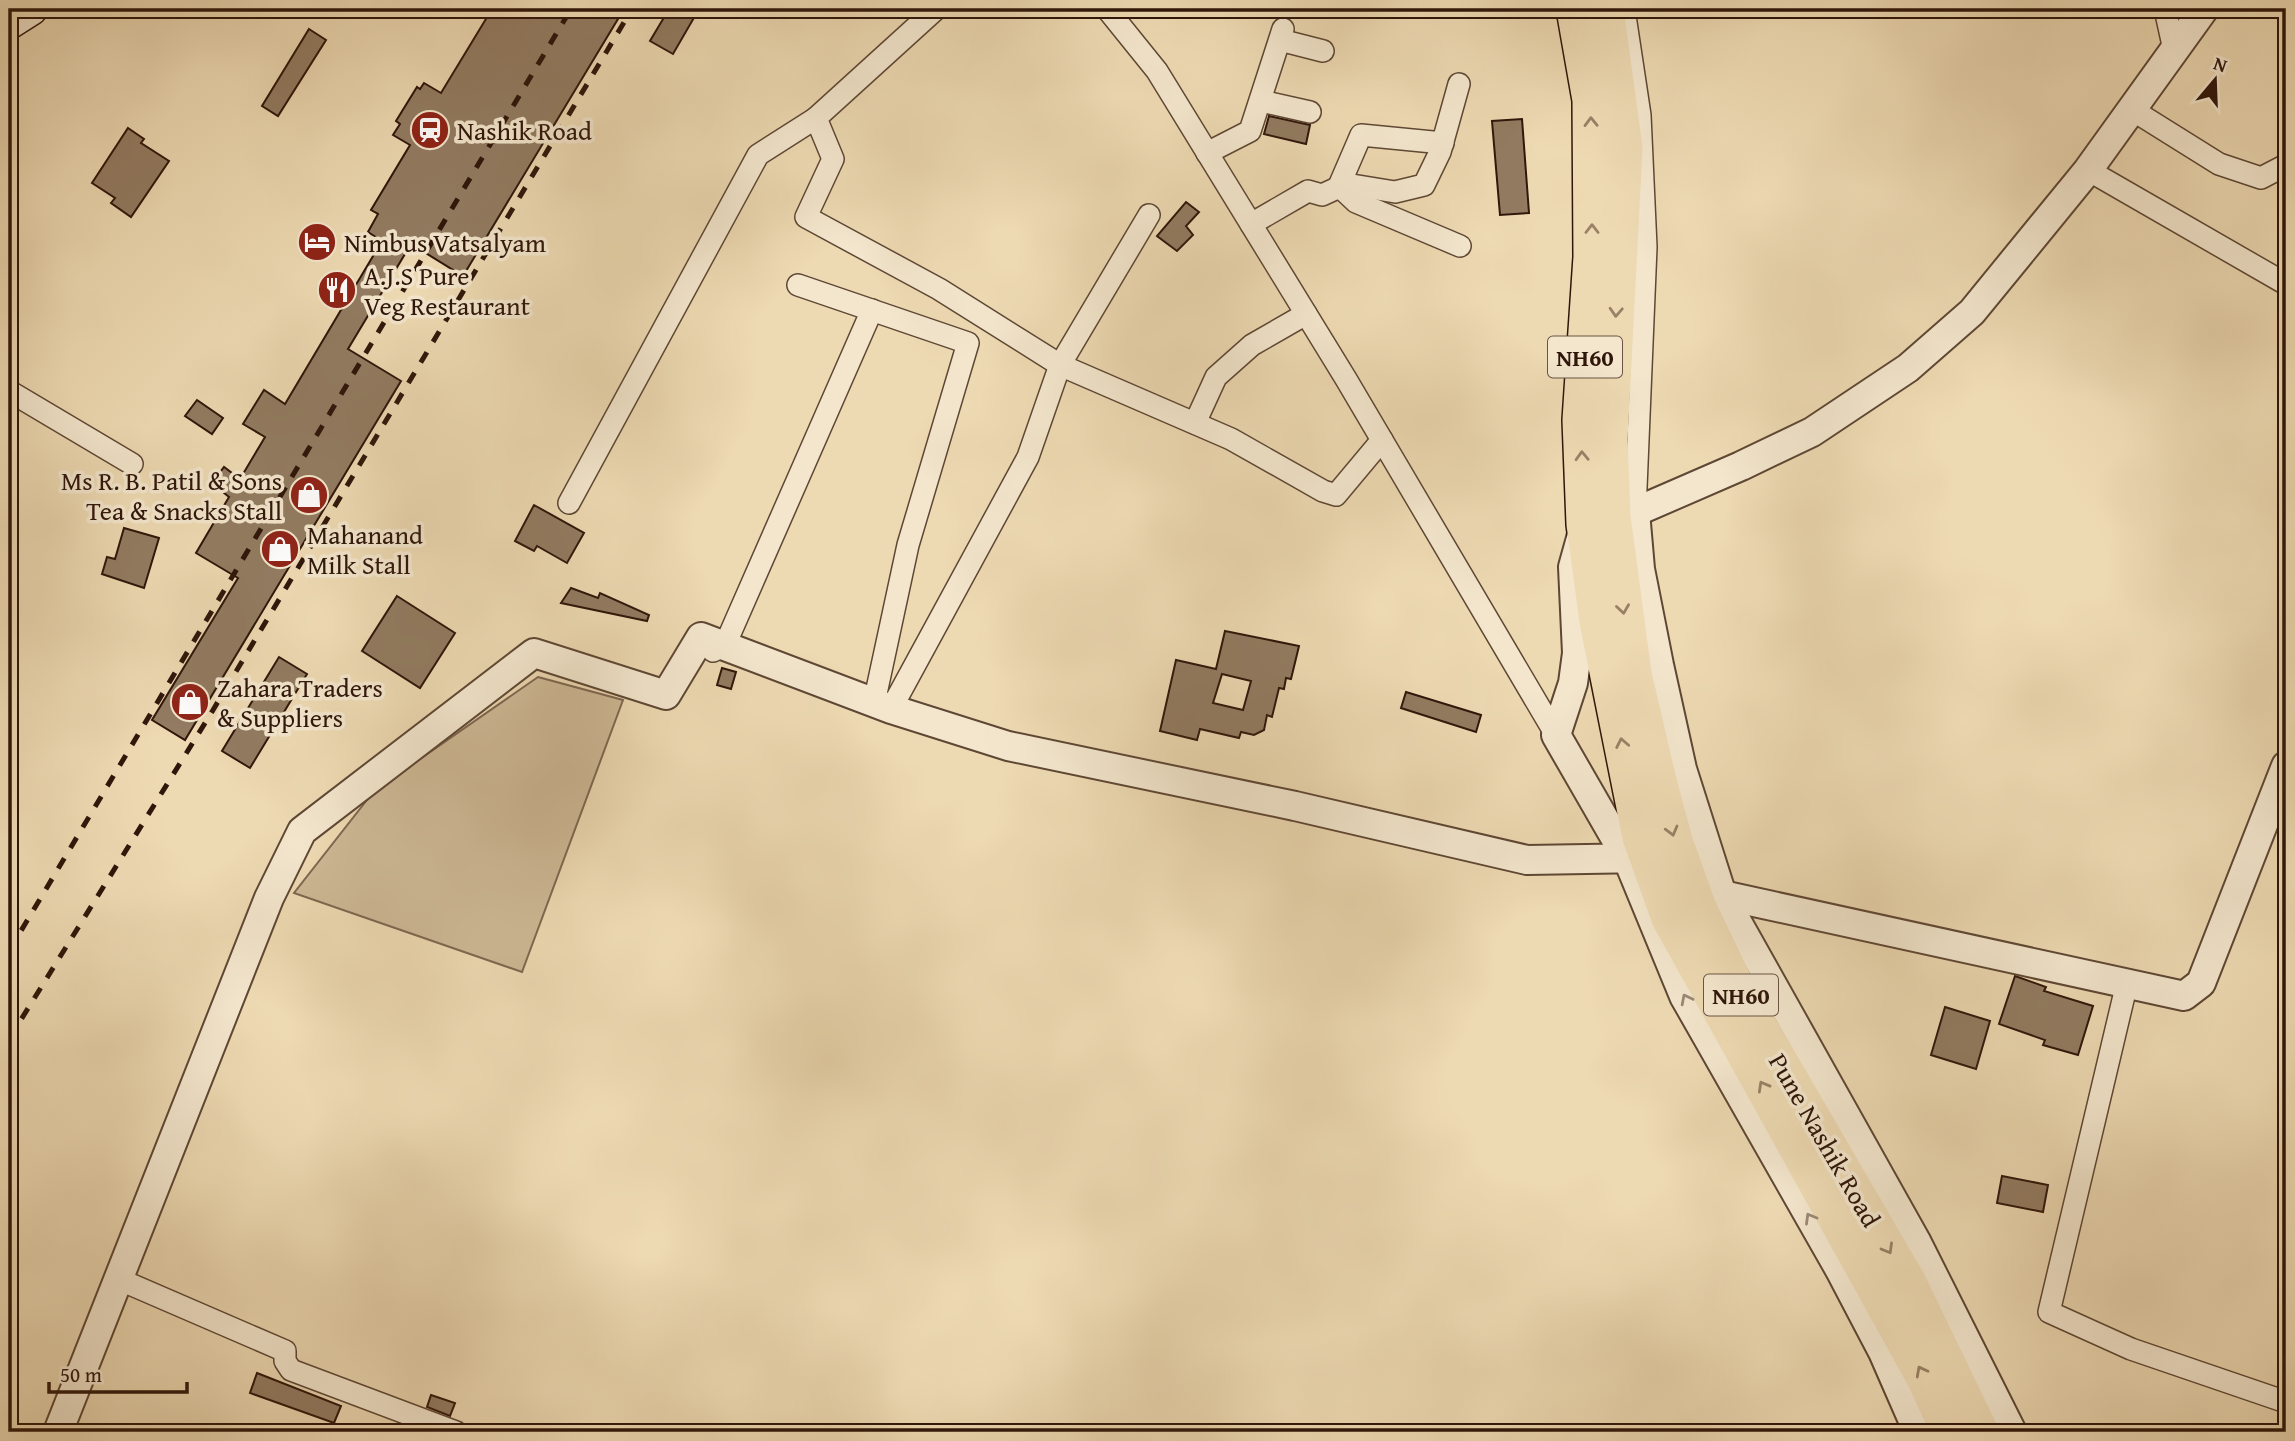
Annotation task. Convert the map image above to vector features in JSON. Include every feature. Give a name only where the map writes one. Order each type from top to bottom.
[{"type":"highway","name":"NH60","points":[[1575,9],[1591,100],[1592,257],[1581,420],[1610,518]]},
{"type":"highway","name":"NH60","points":[[1605,9],[1624,148],[1609,440],[1610,518]]},
{"type":"highway","name":"Pune Nashik Road","points":[[1610,518],[1598,621],[1637,859],[1924,1376],[1950,1432]]},
{"type":"highway","name":"Pune Nashik Road","points":[[1610,518],[1633,674],[1674,841],[1698,908],[1737,989],[1908,1283],[1980,1432]]},
{"type":"main road","points":[[9,23],[31,9]]},
{"type":"street","points":[[569,503],[758,155],[816,118],[936,9]]},
{"type":"street","points":[[1107,9],[1157,71],[1382,440],[1556,735],[1637,859],[1684,996],[1846,1282],[1883,1352],[1918,1432]]},
{"type":"street","points":[[1556,735],[1573,683],[1577,653],[1573,567],[1610,518],[1646,247],[1640,115],[1624,9]]},
{"type":"street","points":[[2165,9],[2174,50]]},
{"type":"street","points":[[1610,518],[1741,466],[1812,432],[1908,368],[1972,312],[2088,170],[2204,9]]},
{"type":"street","points":[[1207,153],[1250,131],[1281,34],[1323,51]]},
{"type":"street","points":[[1251,224],[1308,191],[1322,195],[1346,184],[1395,192],[1420,187],[1429,180],[1460,84]]},
{"type":"street","points":[[1261,101],[1310,112]]},
{"type":"street","points":[[2131,109],[2219,164],[2261,178],[2286,165]]},
{"type":"street","points":[[816,118],[833,159],[806,217],[939,289],[1060,365],[1231,439],[1323,491],[1336,495],[1382,440]]},
{"type":"street","points":[[1339,186],[1361,135],[1443,143]]},
{"type":"street","points":[[2088,170],[2286,284]]},
{"type":"street","points":[[1339,186],[1356,202],[1421,232],[1460,246]]},
{"type":"street","points":[[882,706],[1028,457],[1060,365],[1149,215]]},
{"type":"street","points":[[798,285],[968,343],[908,545],[882,706]]},
{"type":"street","points":[[724,646],[872,310]]},
{"type":"street","points":[[1195,423],[1216,377],[1251,345],[1306,314]]},
{"type":"street","points":[[9,391],[132,464]]},
{"type":"street","points":[[1610,518],[1640,569],[1658,665],[1682,769],[1721,895],[1916,1241],[2012,1432]]},
{"type":"street","points":[[58,1432],[116,1279],[269,898],[302,831],[534,653],[666,695],[701,637],[882,706],[1008,746],[1295,806],[1527,860],[1637,859]]},
{"type":"street","points":[[1721,895],[2184,996],[2201,983],[2286,766]]},
{"type":"street","points":[[2127,983],[2049,1312],[2131,1349],[2286,1402]]},
{"type":"street","points":[[116,1279],[285,1352],[285,1361],[291,1370],[456,1432]]},
{"type":"shaded area","points":[[538,677],[623,700],[522,972],[294,893],[374,791]]},
{"type":"building","points":[[492,9],[624,9],[463,276],[411,244],[348,349],[401,381],[185,740],[152,720],[238,578],[196,553],[229,497],[212,483],[224,467],[240,479],[265,437],[243,424],[264,390],[285,404],[382,241],[368,232],[378,214],[371,210],[410,145],[393,135],[400,124],[396,121],[417,87],[420,89],[424,83],[441,93]]},
{"type":"building","points":[[669,9],[699,9],[673,54],[650,41]]},
{"type":"building","points":[[309,29],[326,40],[278,116],[262,106]]},
{"type":"building","points":[[1269,116],[1310,125],[1306,144],[1264,134]]},
{"type":"building","points":[[1522,119],[1529,213],[1500,215],[1492,121]]},
{"type":"building","points":[[128,128],[144,139],[141,143],[169,161],[131,217],[111,203],[115,198],[92,183]]},
{"type":"building","points":[[1186,202],[1199,212],[1186,226],[1193,235],[1177,251],[1157,236]]},
{"type":"building","points":[[197,400],[223,418],[212,434],[185,416]]},
{"type":"building","points":[[534,505],[584,533],[567,563],[537,546],[534,551],[515,541]]},
{"type":"building","points":[[124,528],[159,538],[144,588],[102,574],[107,557],[115,559]]},
{"type":"building","points":[[571,588],[598,598],[600,593],[649,615],[647,621],[561,603]]},
{"type":"building","points":[[397,596],[455,633],[420,688],[362,651]]},
{"type":"building","points":[[1225,631],[1299,646],[1291,679],[1286,678],[1284,689],[1279,688],[1272,717],[1267,715],[1264,730],[1254,735],[1241,732],[1239,738],[1200,729],[1197,740],[1160,731],[1176,660],[1216,669]],"holes":[[[1222,674],[1251,681],[1243,710],[1213,703]]]},
{"type":"building","points":[[279,657],[307,674],[250,768],[222,751]]},
{"type":"building","points":[[722,668],[736,672],[731,689],[717,685]]},
{"type":"building","points":[[1406,692],[1481,715],[1476,732],[1401,708]]},
{"type":"building","points":[[2015,976],[2046,987],[2044,991],[2093,1006],[2078,1055],[2043,1045],[2045,1040],[1999,1024]]},
{"type":"building","points":[[1945,1007],[1990,1021],[1976,1069],[1931,1055]]},
{"type":"building","points":[[2002,1176],[2048,1185],[2043,1212],[1997,1203]]},
{"type":"building","points":[[257,1373],[341,1406],[334,1423],[250,1393]]},
{"type":"building","points":[[431,1395],[455,1403],[450,1416],[427,1407]]},
{"type":"railway","points":[[9,951],[571,9]]},
{"type":"railway","points":[[9,1039],[210,715],[632,9]]},
{"type":"place","name":"Nashik Road","points":[[430,130]]},
{"type":"place","name":"Nimbus Vatsalyam","points":[[317,242]]},
{"type":"place","name":"A.J.S Pure Veg Restaurant","points":[[337,290]]},
{"type":"place","name":"Ms R. B. Patil & Sons Tea & Snacks Stall","points":[[309,495]]},
{"type":"place","name":"Mahanand Milk Stall","points":[[280,549]]},
{"type":"place","name":"Zahara Traders & Suppliers","points":[[190,702]]}]
